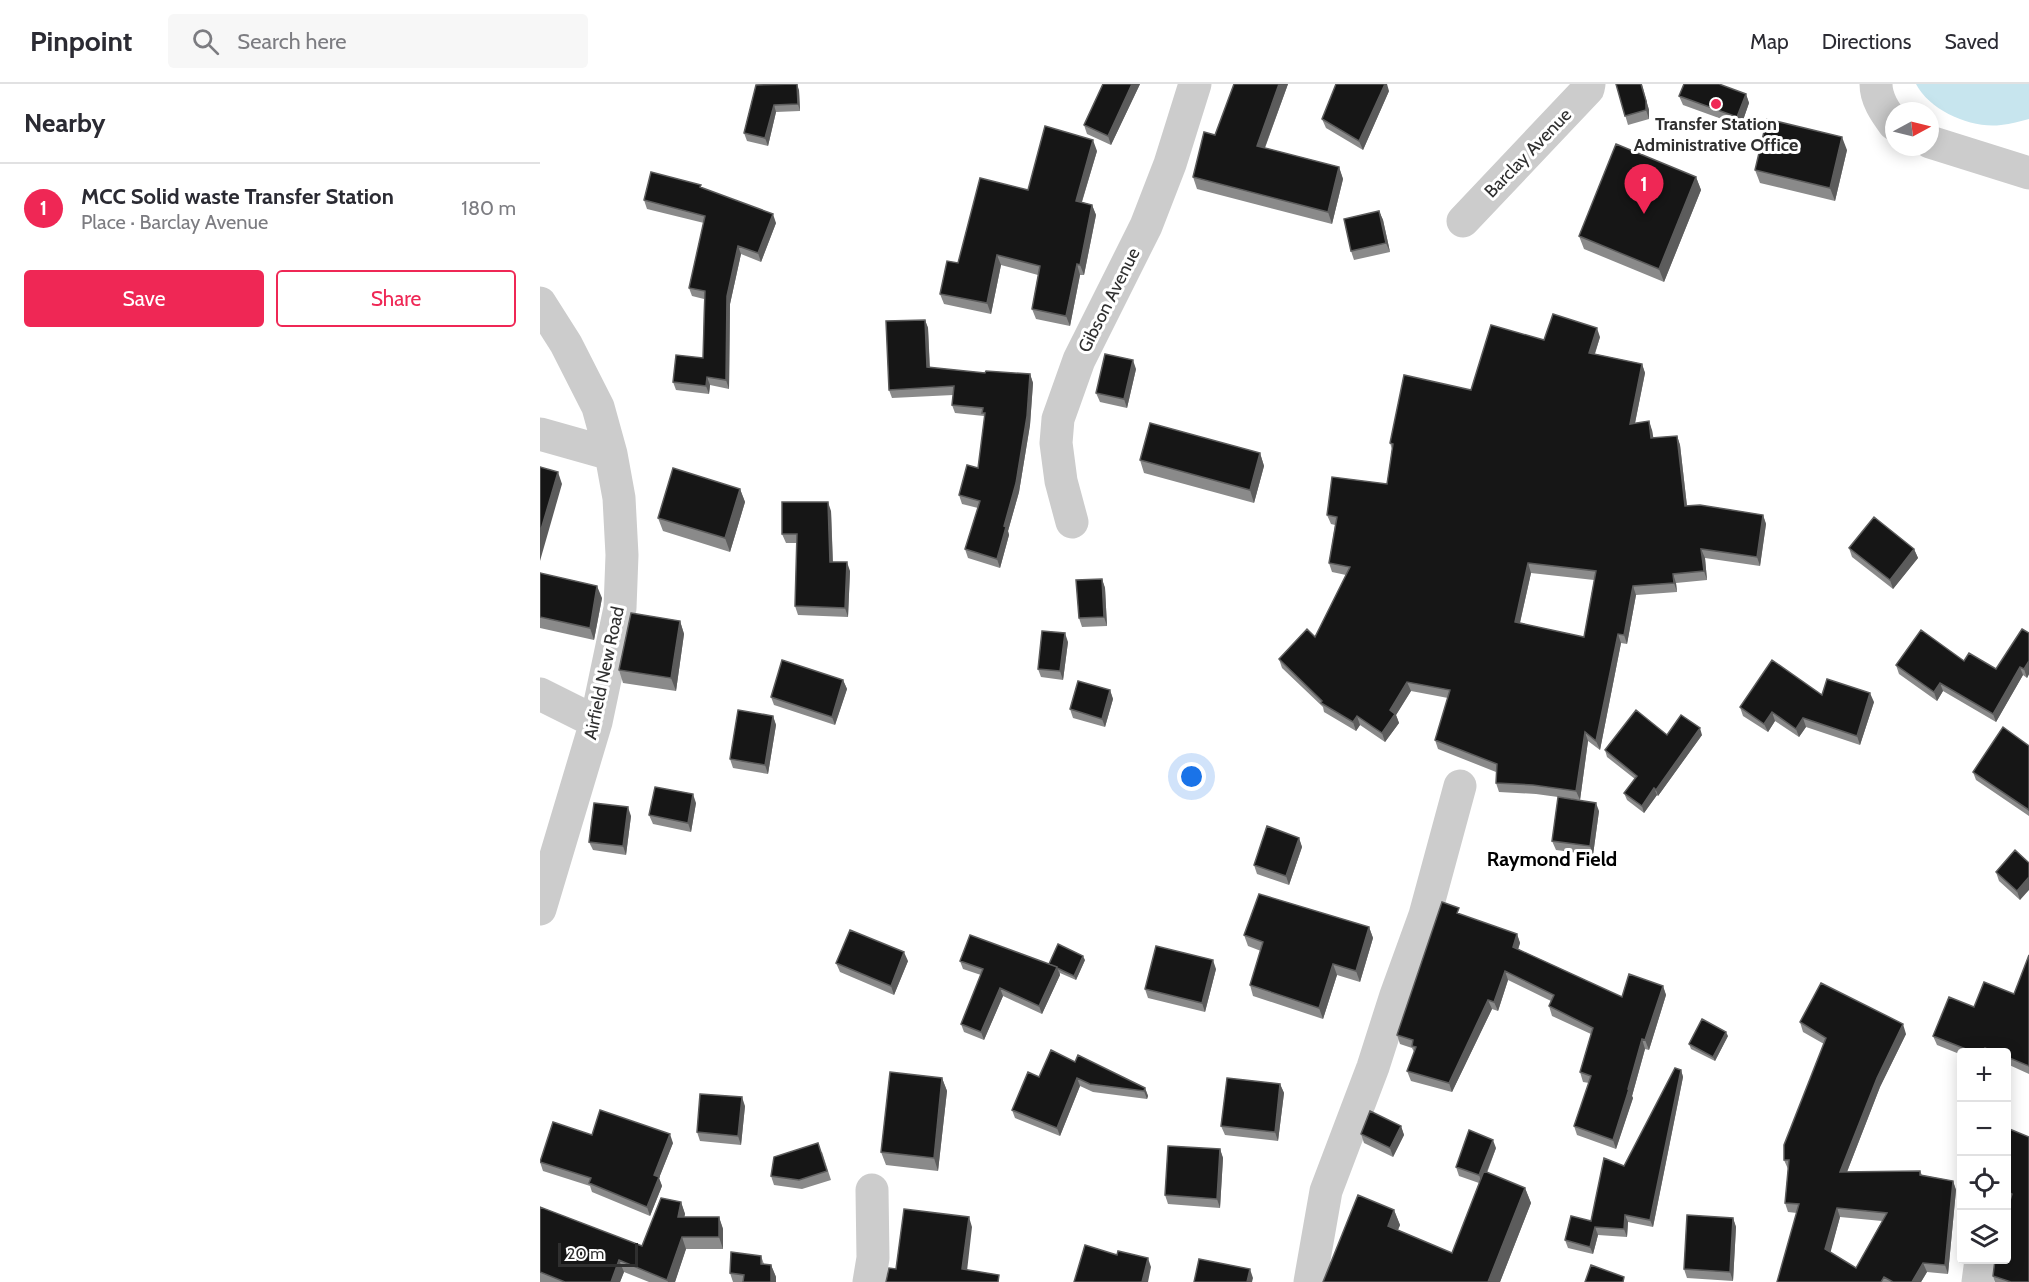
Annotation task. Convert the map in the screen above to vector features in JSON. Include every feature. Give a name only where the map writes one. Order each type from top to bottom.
[{"type":"street","name":"Gibson Avenue","points":[[1072,522],[1056,443],[1058,419],[1079,360],[1146,226],[1170,164],[1195,84]]},
{"type":"street","name":"Barclay Avenue","points":[[1463,221],[1588,89],[1589,84]]},
{"type":"street","points":[[1876,84],[1876,92],[1885,112]]},
{"type":"street","points":[[1939,145],[2029,173]]},
{"type":"street","name":"Airfield New Road","points":[[540,303],[566,344],[598,407],[611,454],[619,498],[622,544],[620,608],[596,722],[540,909]]},
{"type":"street","points":[[540,434],[611,454]]},
{"type":"street","points":[[544,701],[596,722]]},
{"type":"street","points":[[1310,1282],[1326,1191],[1373,1067],[1425,915],[1460,786]]},
{"type":"street","points":[[870,1282],[873,1258],[872,1190]]},
{"type":"street","points":[[1978,1282],[1980,1264]]},
{"type":"water","points":[[1916,84],[2029,84],[2029,119],[2005,125],[1977,124],[1941,110],[1939,102],[1931,102]]},
{"type":"building","points":[[797,84],[798,104],[774,105],[765,138],[744,133],[756,85]]},
{"type":"building","points":[[1103,84],[1132,84],[1108,136],[1084,125]]},
{"type":"building","points":[[1234,84],[1279,84],[1257,146],[1339,167],[1328,212],[1193,177],[1204,132],[1215,135]]},
{"type":"building","points":[[1336,84],[1385,84],[1359,141],[1322,119]]},
{"type":"building","points":[[1616,84],[1641,84],[1646,110],[1625,116]]},
{"type":"building","name":"Transfer Station Administrative Office","points":[[1684,84],[1719,84],[1746,94],[1737,117],[1679,96]]},
{"type":"building","points":[[1767,119],[1842,137],[1830,188],[1755,170]]},
{"type":"building","points":[[1045,126],[1093,140],[1076,201],[1092,205],[1080,265],[1077,264],[1066,316],[1032,309],[1040,266],[997,255],[987,303],[940,294],[947,261],[958,263],[980,178],[1028,190]]},
{"type":"building","points":[[1616,144],[1696,177],[1659,269],[1579,236]]},
{"type":"building","points":[[651,172],[701,185],[700,187],[773,214],[758,253],[738,246],[727,296],[726,380],[707,377],[706,386],[673,382],[676,355],[703,358],[705,291],[689,288],[705,216],[644,200]]},
{"type":"building","points":[[1379,211],[1386,243],[1351,251],[1344,219]]},
{"type":"building","points":[[1553,314],[1597,328],[1589,353],[1642,364],[1630,424],[1649,421],[1651,438],[1677,436],[1685,506],[1700,505],[1763,515],[1757,557],[1701,549],[1704,571],[1673,574],[1674,583],[1633,586],[1624,635],[1618,634],[1596,741],[1585,732],[1576,791],[1496,783],[1497,764],[1435,740],[1450,690],[1407,682],[1390,710],[1395,714],[1382,733],[1357,716],[1353,722],[1321,703],[1322,701],[1279,659],[1307,629],[1315,637],[1350,567],[1329,563],[1337,517],[1327,515],[1332,477],[1387,484],[1393,444],[1390,443],[1404,375],[1471,390],[1491,325],[1544,340]],"holes":[[[1528,563],[1596,571],[1584,637],[1515,622]]]},
{"type":"building","points":[[925,320],[927,367],[985,373],[986,371],[1030,374],[1027,416],[1016,483],[997,559],[965,549],[980,501],[959,495],[967,465],[978,468],[985,413],[982,413],[983,408],[952,405],[954,386],[889,390],[886,321]]},
{"type":"building","points":[[1105,354],[1133,360],[1124,399],[1096,393]]},
{"type":"building","points":[[1150,423],[1260,453],[1250,490],[1140,460]]},
{"type":"building","points":[[540,467],[558,472],[540,533]]},
{"type":"building","points":[[673,468],[740,489],[725,538],[658,518]]},
{"type":"building","points":[[782,502],[828,502],[830,562],[847,562],[845,608],[795,606],[797,534],[782,534]]},
{"type":"building","points":[[1874,517],[1914,549],[1890,580],[1849,548]]},
{"type":"building","points":[[540,573],[597,586],[590,628],[540,617]]},
{"type":"building","points":[[1102,579],[1104,617],[1079,618],[1076,580]]},
{"type":"building","points":[[631,613],[680,621],[671,678],[619,670]]},
{"type":"building","points":[[2022,629],[2029,633],[2029,661],[2024,669],[2020,667],[1993,714],[1940,683],[1934,692],[1896,665],[1921,630],[1964,661],[1969,653],[1996,669]]},
{"type":"building","points":[[1042,631],[1065,633],[1060,671],[1038,669]]},
{"type":"building","points":[[782,660],[843,680],[832,717],[771,697]]},
{"type":"building","points":[[1772,660],[1822,695],[1827,679],[1870,693],[1857,736],[1803,718],[1796,729],[1772,712],[1764,724],[1740,707]]},
{"type":"building","points":[[1078,681],[1110,690],[1102,719],[1070,709]]},
{"type":"building","points":[[738,710],[773,716],[765,765],[730,759]]},
{"type":"building","points":[[1636,710],[1667,735],[1681,715],[1700,728],[1642,806],[1624,793],[1637,776],[1605,750]]},
{"type":"building","points":[[2003,727],[2029,746],[2029,810],[1973,772]]},
{"type":"building","points":[[655,787],[693,794],[688,823],[649,815]]},
{"type":"building","points":[[1558,797],[1596,803],[1590,846],[1552,841]]},
{"type":"building","points":[[594,803],[628,807],[623,846],[589,842]]},
{"type":"building","points":[[1267,826],[1299,838],[1286,876],[1254,865]]},
{"type":"building","points":[[2015,850],[2029,863],[2029,877],[2017,891],[1996,872]]},
{"type":"building","points":[[1259,894],[1369,927],[1356,971],[1333,964],[1319,1008],[1250,985],[1263,942],[1244,935]]},
{"type":"building","points":[[1442,902],[1459,908],[1457,913],[1517,934],[1513,947],[1622,997],[1629,974],[1663,986],[1645,1040],[1642,1039],[1613,1140],[1574,1126],[1591,1076],[1580,1072],[1593,1028],[1549,1006],[1554,995],[1505,971],[1494,1002],[1488,1000],[1449,1083],[1407,1071],[1416,1047],[1412,1046],[1413,1040],[1397,1035]]},
{"type":"building","points":[[850,930],[904,952],[891,986],[836,963]]},
{"type":"building","points":[[970,935],[1057,967],[1039,1006],[1000,988],[981,1032],[961,1024],[983,969],[960,961]]},
{"type":"building","points":[[1058,944],[1083,956],[1074,976],[1049,964]]},
{"type":"building","points":[[1156,946],[1213,960],[1202,1003],[1145,989]]},
{"type":"building","points":[[2029,955],[2029,1066],[2011,1059],[2011,1048],[1963,1048],[1933,1036],[1949,997],[1974,1007],[1984,982],[2014,994]]},
{"type":"building","points":[[1821,983],[1903,1024],[1877,1078],[1840,1172],[1920,1171],[1920,1175],[1953,1181],[1945,1265],[1923,1263],[1912,1282],[1893,1282],[1884,1277],[1881,1282],[1777,1282],[1799,1204],[1785,1203],[1789,1160],[1784,1160],[1784,1145],[1826,1038],[1800,1022]],"holes":[[[1837,1208],[1887,1213],[1856,1268],[1825,1249]]]},
{"type":"building","points":[[1702,1019],[1726,1032],[1713,1057],[1689,1044]]},
{"type":"building","points":[[1051,1050],[1075,1062],[1078,1055],[1145,1088],[1144,1091],[1090,1084],[1077,1078],[1057,1128],[1012,1110],[1028,1072],[1039,1077]]},
{"type":"building","points":[[1675,1068],[1681,1070],[1650,1220],[1625,1215],[1624,1229],[1595,1227],[1590,1247],[1565,1240],[1571,1216],[1591,1221],[1604,1158],[1624,1166]]},
{"type":"building","points":[[890,1072],[942,1078],[934,1158],[881,1152]]},
{"type":"building","points":[[1227,1078],[1280,1084],[1275,1132],[1221,1126]]},
{"type":"building","points":[[700,1094],[742,1097],[738,1136],[697,1132]]},
{"type":"building","points":[[600,1110],[670,1134],[654,1175],[659,1177],[647,1207],[589,1183],[591,1178],[540,1162],[553,1122],[592,1135]]},
{"type":"building","points":[[1370,1111],[1401,1126],[1390,1148],[1361,1134]]},
{"type":"building","points":[[1469,1130],[1493,1140],[1479,1175],[1456,1167]]},
{"type":"building","points":[[2011,1130],[2029,1137],[2029,1282],[2011,1282],[1993,1276],[1994,1264],[2011,1264]]},
{"type":"building","points":[[818,1143],[827,1171],[799,1180],[771,1176],[774,1157]]},
{"type":"building","points":[[1168,1146],[1220,1149],[1217,1199],[1165,1195]]},
{"type":"building","points":[[1484,1171],[1525,1188],[1488,1282],[1323,1282],[1358,1195],[1394,1210],[1388,1226],[1452,1253]]},
{"type":"building","points":[[661,1198],[681,1202],[678,1217],[719,1217],[719,1237],[682,1237],[667,1280],[619,1260],[611,1282],[565,1282],[540,1272],[540,1207],[642,1246]]},
{"type":"building","points":[[904,1209],[969,1217],[962,1269],[999,1275],[998,1282],[886,1282],[889,1268],[896,1269]]},
{"type":"building","points":[[1687,1215],[1733,1218],[1730,1272],[1684,1269]]},
{"type":"building","points":[[1085,1245],[1117,1255],[1118,1251],[1148,1258],[1142,1282],[1074,1282]]},
{"type":"building","points":[[731,1252],[761,1256],[761,1264],[771,1265],[771,1282],[743,1282],[744,1275],[730,1273]]},
{"type":"building","points":[[1199,1259],[1250,1269],[1247,1282],[1194,1282]]},
{"type":"building","points":[[1591,1265],[1624,1277],[1623,1282],[1585,1282]]},
{"type":"place","name":"Transfer Station Administrative Office","points":[[1716,104]]},
{"type":"place","name":"MCC Solid waste Transfer Station","points":[[1644,214]]},
{"type":"district","name":"Raymond Field","points":[[1552,859]]}]
